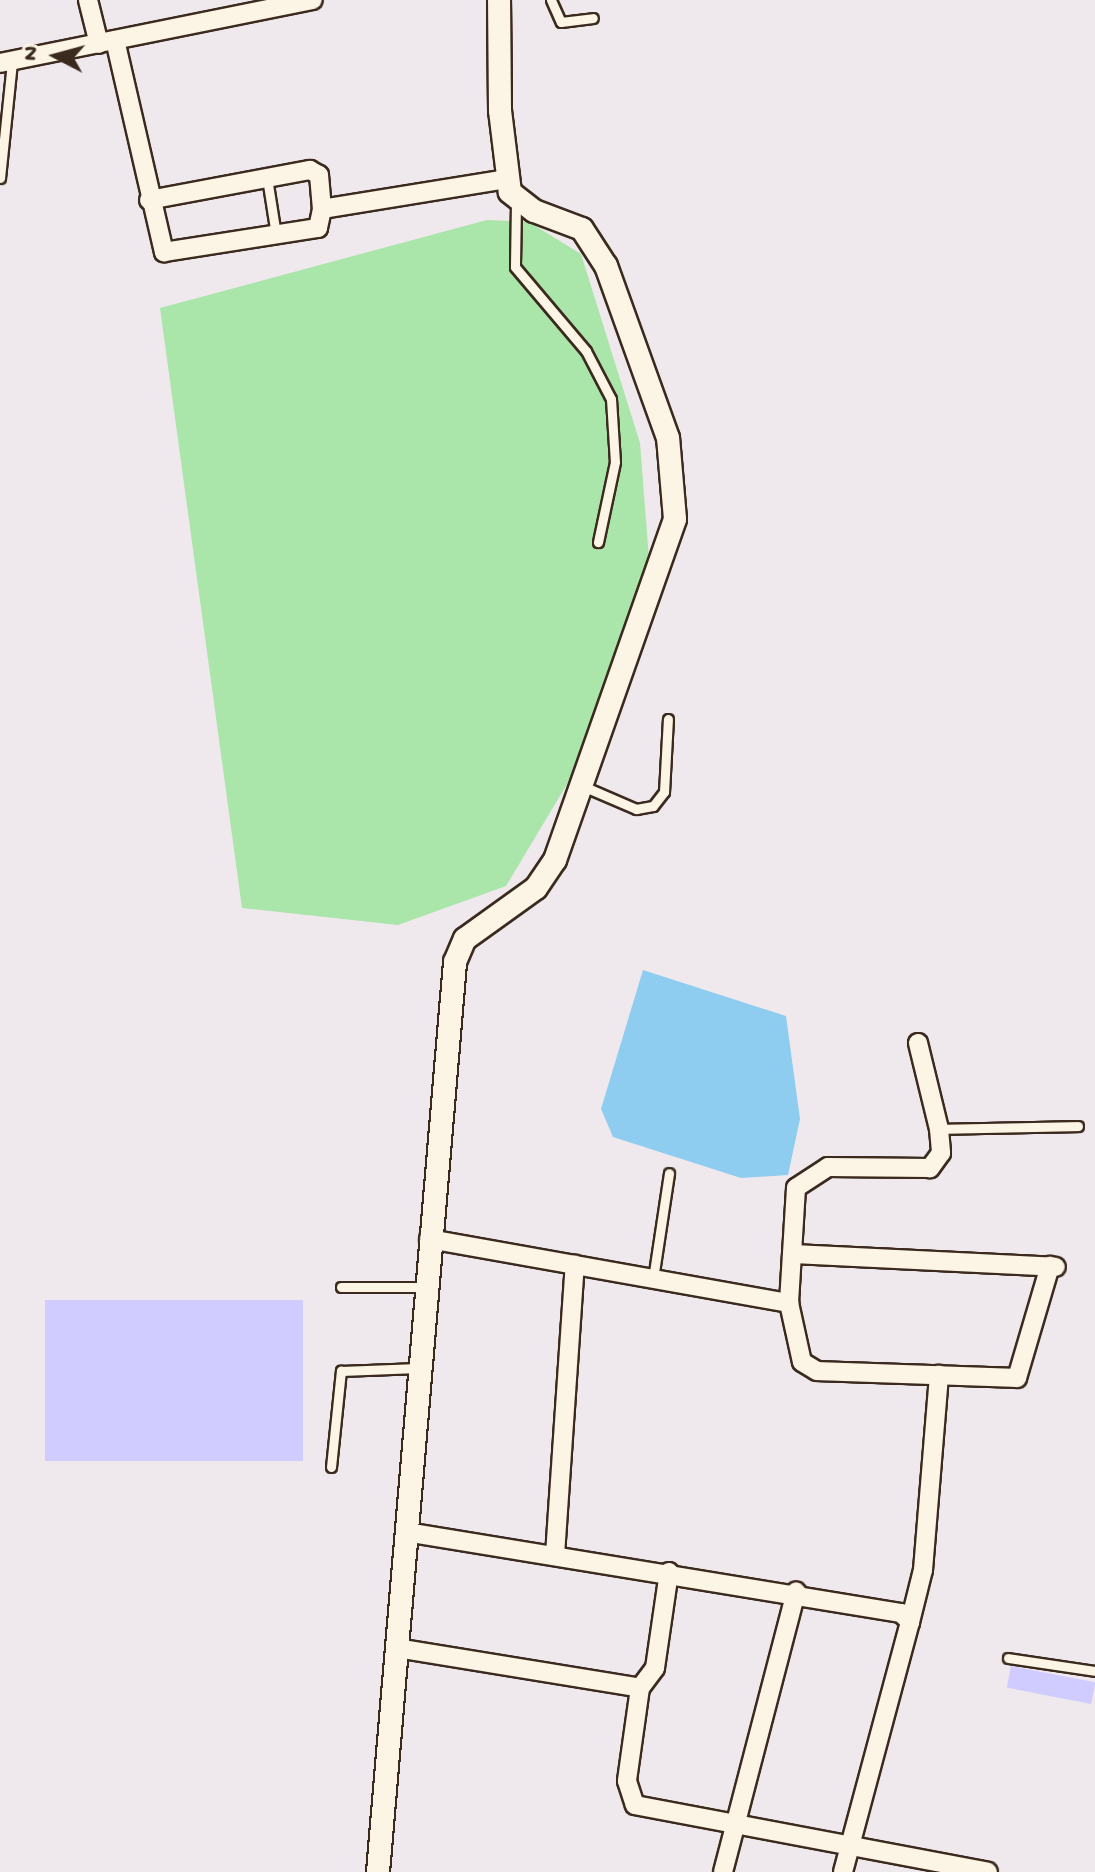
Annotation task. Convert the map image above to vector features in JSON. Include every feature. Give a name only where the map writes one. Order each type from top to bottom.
[{"type":"street","points":[[88,0],[107,42],[149,200],[164,252],[318,228],[322,209],[315,172],[149,200]]},
{"type":"street","points":[[6,62],[313,0]]},
{"type":"street","points":[[378,1872],[424,1287],[455,962],[480,925],[536,888],[585,787],[661,573],[676,480],[638,350],[594,245],[582,229],[516,202],[508,179],[499,0]]},
{"type":"street","points":[[322,209],[508,179]]},
{"type":"street","points":[[792,1254],[1053,1266],[1017,1378],[817,1371],[794,1346],[789,1303],[796,1188],[808,1174],[828,1167],[930,1168],[941,1153],[939,1129],[918,1043]]},
{"type":"street","points":[[429,1239],[789,1303]]},
{"type":"street","points":[[555,1555],[575,1265]]},
{"type":"street","points":[[843,1872],[923,1570],[939,1375]]},
{"type":"street","points":[[406,1532],[887,1607],[910,1622]]},
{"type":"street","points":[[669,1572],[655,1668],[640,1688],[627,1781],[635,1805],[849,1842],[988,1872]]},
{"type":"street","points":[[723,1872],[796,1591]]},
{"type":"street","points":[[397,1648],[640,1688]]},
{"type":"lane","points":[[551,0],[561,22],[593,18]]},
{"type":"lane","points":[[0,178],[6,62]]},
{"type":"lane","points":[[267,178],[276,235]]},
{"type":"lane","points":[[516,202],[515,267],[586,351],[611,399],[615,462],[598,542]]},
{"type":"lane","points":[[585,787],[636,809],[653,806],[664,792],[668,719]]},
{"type":"lane","points":[[939,1129],[1078,1126]]},
{"type":"lane","points":[[653,1279],[669,1173]]},
{"type":"lane","points":[[341,1287],[424,1287]]},
{"type":"lane","points":[[331,1467],[341,1371],[418,1368]]},
{"type":"lane","points":[[1008,1658],[1095,1671]]},
{"type":"green space","points":[[487,220],[529,222],[581,254],[640,443],[649,559],[579,764],[506,886],[398,925],[242,908],[160,308]]},
{"type":"water","points":[[643,970],[786,1016],[800,1119],[788,1175],[741,1178],[613,1137],[601,1109]]},
{"type":"building","points":[[45,1300],[303,1300],[303,1461],[45,1461]]},
{"type":"building","points":[[1011,1666],[1095,1682],[1091,1704],[1007,1688]]}]
